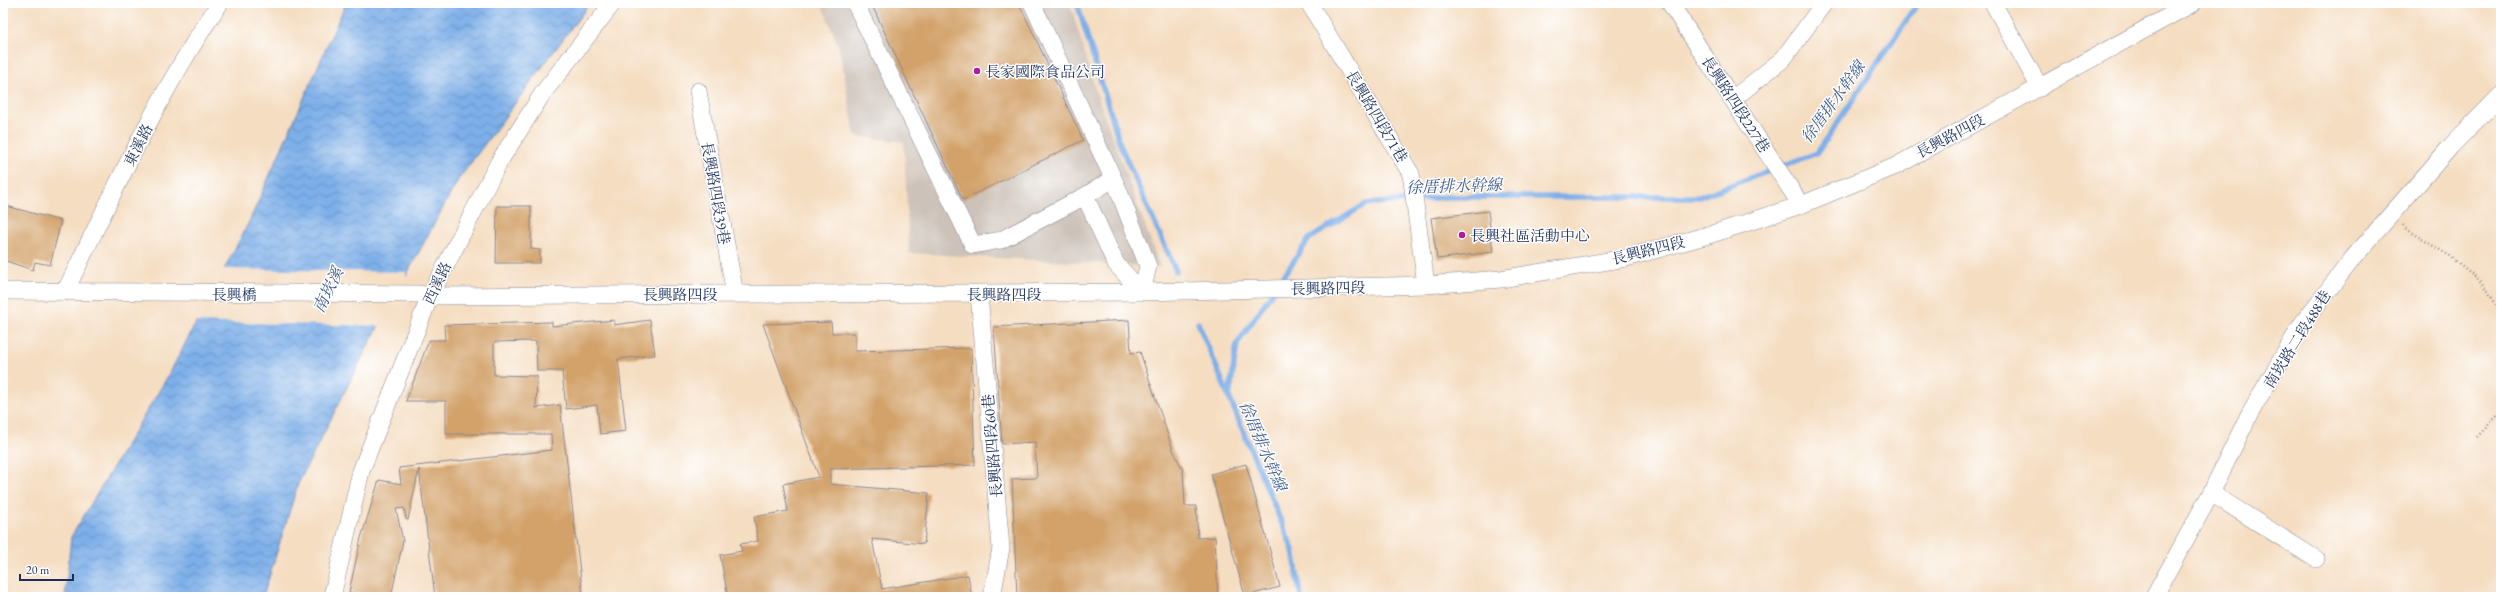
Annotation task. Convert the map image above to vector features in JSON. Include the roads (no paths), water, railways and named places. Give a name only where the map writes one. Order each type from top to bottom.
[{"type":"street","name":"東溪路","points":[[65,292],[150,122],[191,45],[220,3]]},
{"type":"street","name":"西溪路","points":[[332,597],[361,471],[430,296],[499,162],[543,93],[613,3]]},
{"type":"street","points":[[855,3],[973,245],[1001,240],[1085,196],[1113,179]]},
{"type":"street","points":[[1032,3],[1113,179],[1148,266],[1142,292]]},
{"type":"street","name":"長興路四段71巷","points":[[1309,3],[1411,174],[1426,285]]},
{"type":"street","name":"長興路四段227巷","points":[[1670,3],[1801,206]]},
{"type":"street","points":[[1733,99],[1783,59],[1824,3]]},
{"type":"street","points":[[1993,3],[2040,88]]},
{"type":"street","name":"長興路四段","points":[[403,295],[979,294],[1142,292],[1426,285],[1501,279],[1626,258],[1712,234],[1801,206],[1896,166],[2193,3]]},
{"type":"street","name":"長興路四段39巷","points":[[698,91],[735,294]]},
{"type":"street","name":"南崁路二段488巷","points":[[2154,597],[2211,493],[2250,413],[2302,324],[2352,258],[2451,146],[2501,95]]},
{"type":"street","points":[[1085,196],[1116,264],[1142,292]]},
{"type":"street","name":"長興橋","points":[[3,291],[403,295]]},
{"type":"street","name":"長興路四段60巷","points":[[979,294],[1001,548],[992,597]]},
{"type":"street","points":[[2211,493],[2316,559]]},
{"type":"water","name":"南崁溪","points":[[346,3],[590,3],[458,180],[369,344],[298,484],[263,597],[65,597],[71,537],[168,376],[249,222]]},
{"type":"waterway","points":[[1077,3],[1121,147],[1176,271]]},
{"type":"waterway","name":"徐厝排水幹線","points":[[1229,398],[1237,344],[1309,239],[1366,204],[1447,197],[1699,197],[1817,153],[1918,3]]},
{"type":"waterway","name":"徐厝排水幹線","points":[[1198,323],[1293,550],[1301,597]]},
{"type":"place","name":"長家國際食品公司","points":[[977,71]]},
{"type":"place","name":"長興社區活動中心","points":[[1462,235]]}]
